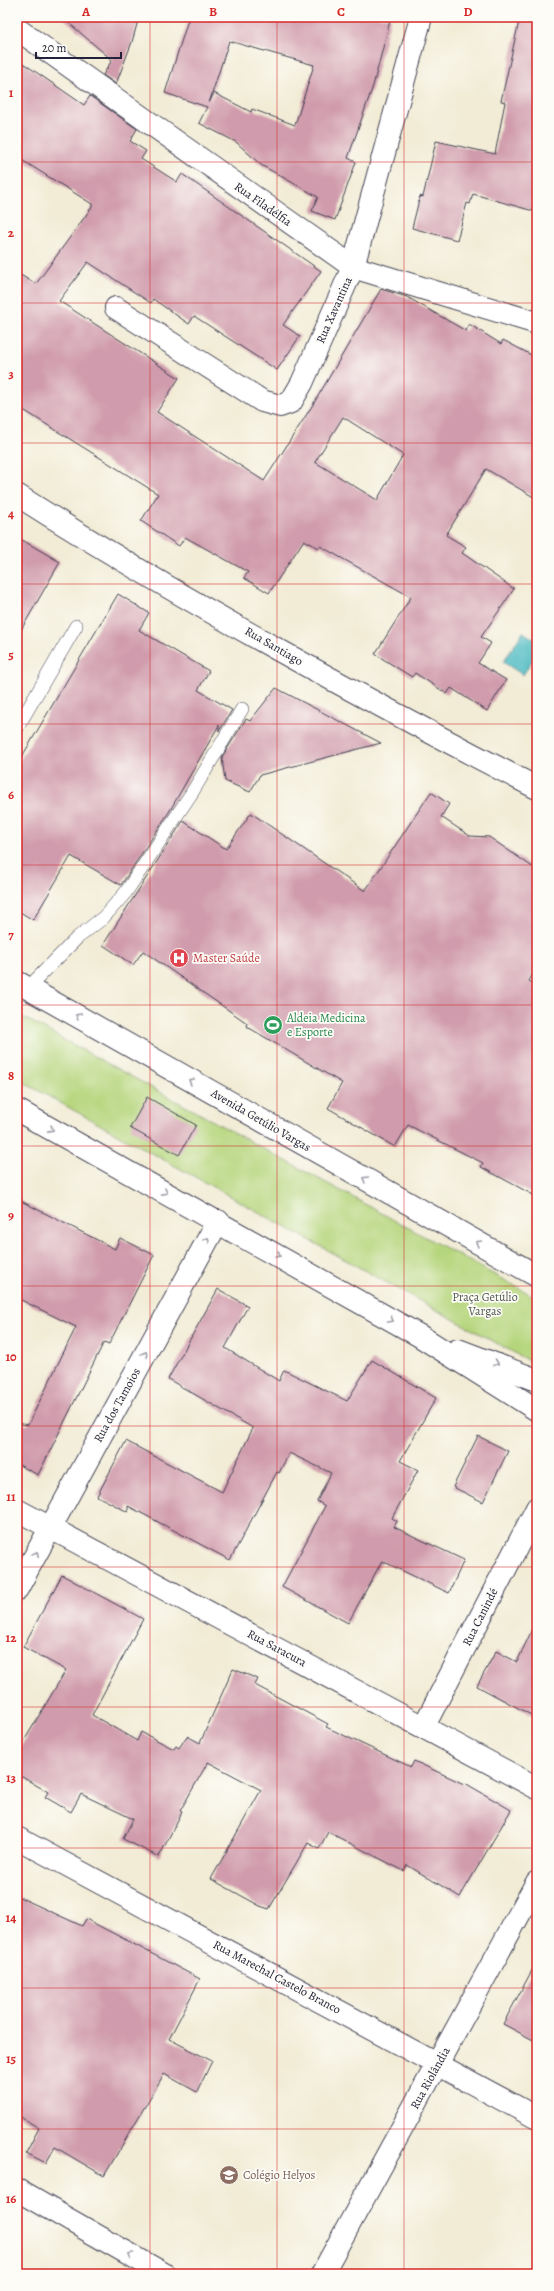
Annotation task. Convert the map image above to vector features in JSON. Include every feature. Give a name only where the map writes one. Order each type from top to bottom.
[{"type":"street","name":"Rua Xavantina","points":[[116,308],[262,401],[280,406],[291,402],[302,383],[353,267],[421,17]]},
{"type":"street","name":"Rua Filadélfia","points":[[17,29],[353,267],[537,323]]},
{"type":"street","points":[[511,316],[537,333]]},
{"type":"street","name":"Rua Santiago","points":[[17,495],[80,535],[291,656],[537,788]]},
{"type":"street","name":"Avenida Getúlio Vargas","points":[[22,985],[537,1276]]},
{"type":"street","points":[[17,1110],[218,1221],[420,1336],[537,1410]]},
{"type":"street","name":"Rua dos Tamoios","points":[[17,1589],[218,1221]]},
{"type":"street","name":"Avenida Getúlio Vargas","points":[[505,1259],[537,1287]]},
{"type":"street","points":[[420,1336],[537,1380]]},
{"type":"street","name":"Rua Canindé","points":[[424,1726],[537,1508]]},
{"type":"street","name":"Rua Saracura","points":[[17,1510],[424,1726],[537,1788]]},
{"type":"street","name":"Rua Marechal Castelo Branco","points":[[17,1838],[537,2118]]},
{"type":"street","name":"Rua Riolândia","points":[[322,2274],[439,2064],[537,1882]]},
{"type":"street","points":[[17,2190],[164,2274]]},
{"type":"lane","points":[[17,728],[76,626]]},
{"type":"lane","points":[[22,985],[104,917],[126,892],[193,791],[242,709]]},
{"type":"green space","name":"Praça Getúlio Vargas","points":[[17,1014],[537,1298],[537,1364],[529,1361],[17,1079]]},
{"type":"water","points":[[523,632],[537,641],[537,653],[523,675],[503,662]]},
{"type":"building","points":[[62,17],[139,17],[132,42],[116,84],[103,75],[112,60]]},
{"type":"building","points":[[189,17],[391,17],[373,86],[348,158],[356,162],[335,220],[312,211],[318,197],[261,165],[236,142],[199,123],[207,107],[165,93]],"holes":[[[229,41],[314,65],[295,125],[252,109],[251,112],[214,93],[209,103]]]},
{"type":"building","points":[[520,17],[537,17],[537,212],[473,194],[470,204],[467,203],[457,240],[412,228],[420,196],[423,197],[436,141],[495,154],[505,102],[501,101]]},
{"type":"building","points":[[17,59],[84,105],[90,96],[137,129],[130,141],[146,151],[141,159],[177,182],[182,174],[321,271],[283,325],[300,336],[277,370],[194,316],[189,324],[153,299],[151,303],[88,262],[59,301],[179,378],[157,412],[264,481],[314,403],[381,289],[407,297],[466,331],[469,324],[501,344],[503,340],[537,358],[537,499],[486,469],[446,535],[466,547],[462,553],[514,589],[481,637],[491,643],[478,663],[506,680],[487,711],[451,688],[447,694],[415,673],[412,677],[375,654],[411,597],[320,546],[319,548],[304,540],[269,593],[244,578],[248,572],[185,537],[179,546],[141,521],[158,494],[17,406],[17,273],[36,284],[92,207],[92,204],[17,157]],"holes":[[[343,417],[403,455],[377,500],[315,462]]]},
{"type":"building","points":[[17,537],[60,562],[17,637]]},
{"type":"building","points":[[118,594],[149,613],[139,630],[209,671],[198,690],[232,710],[219,731],[219,725],[169,812],[121,885],[71,856],[33,920],[17,910],[17,765]]},
{"type":"building","points":[[276,688],[381,743],[260,775],[250,792],[225,781],[222,757],[246,719],[250,721]]},
{"type":"building","points":[[431,792],[449,804],[441,817],[470,836],[489,837],[537,870],[537,966],[529,981],[537,986],[537,1197],[481,1167],[483,1163],[408,1125],[395,1147],[328,1108],[342,1083],[246,1026],[247,1023],[143,951],[133,965],[103,945],[183,821],[226,849],[251,813],[365,891]]},
{"type":"building","points":[[147,1097],[196,1125],[179,1155],[130,1128]]},
{"type":"building","points":[[17,1199],[115,1249],[120,1238],[154,1255],[109,1344],[104,1342],[38,1475],[17,1464],[17,1423],[28,1425],[76,1327],[17,1298]]},
{"type":"building","points":[[218,1289],[248,1306],[225,1348],[279,1381],[284,1370],[347,1401],[372,1360],[436,1398],[400,1461],[418,1470],[392,1518],[397,1521],[394,1527],[464,1560],[449,1593],[382,1561],[348,1623],[282,1587],[325,1506],[317,1501],[331,1473],[289,1453],[279,1473],[277,1472],[230,1560],[128,1506],[128,1512],[97,1496],[126,1441],[222,1492],[253,1428],[168,1379]]},
{"type":"building","points":[[478,1436],[508,1451],[483,1502],[453,1487]]},
{"type":"building","points":[[62,1575],[143,1619],[92,1715],[137,1741],[141,1732],[174,1749],[176,1746],[179,1748],[187,1736],[200,1743],[233,1669],[258,1679],[255,1685],[328,1724],[326,1727],[411,1767],[414,1761],[464,1784],[465,1783],[511,1810],[460,1897],[407,1865],[404,1871],[328,1832],[319,1849],[308,1843],[269,1909],[260,1906],[211,1879],[261,1790],[208,1762],[180,1811],[182,1812],[159,1857],[123,1839],[133,1819],[81,1794],[71,1812],[45,1797],[48,1792],[17,1774],[17,1753],[66,1670],[23,1647]]},
{"type":"building","points":[[537,1619],[537,1718],[477,1686],[496,1651],[517,1662]]},
{"type":"building","points":[[17,1896],[82,1926],[86,1919],[200,1979],[169,2039],[212,2061],[197,2092],[164,2074],[104,2176],[55,2147],[46,2163],[26,2153],[39,2128],[17,2115]]},
{"type":"building","points":[[537,1961],[537,2042],[503,2024]]},
{"type":"place","name":"Master Saúde","points":[[179,958]]},
{"type":"place","name":"Aldeia Medicina e Esporte","points":[[273,1025]]},
{"type":"place","name":"Colégio Helyos","points":[[229,2175]]}]
